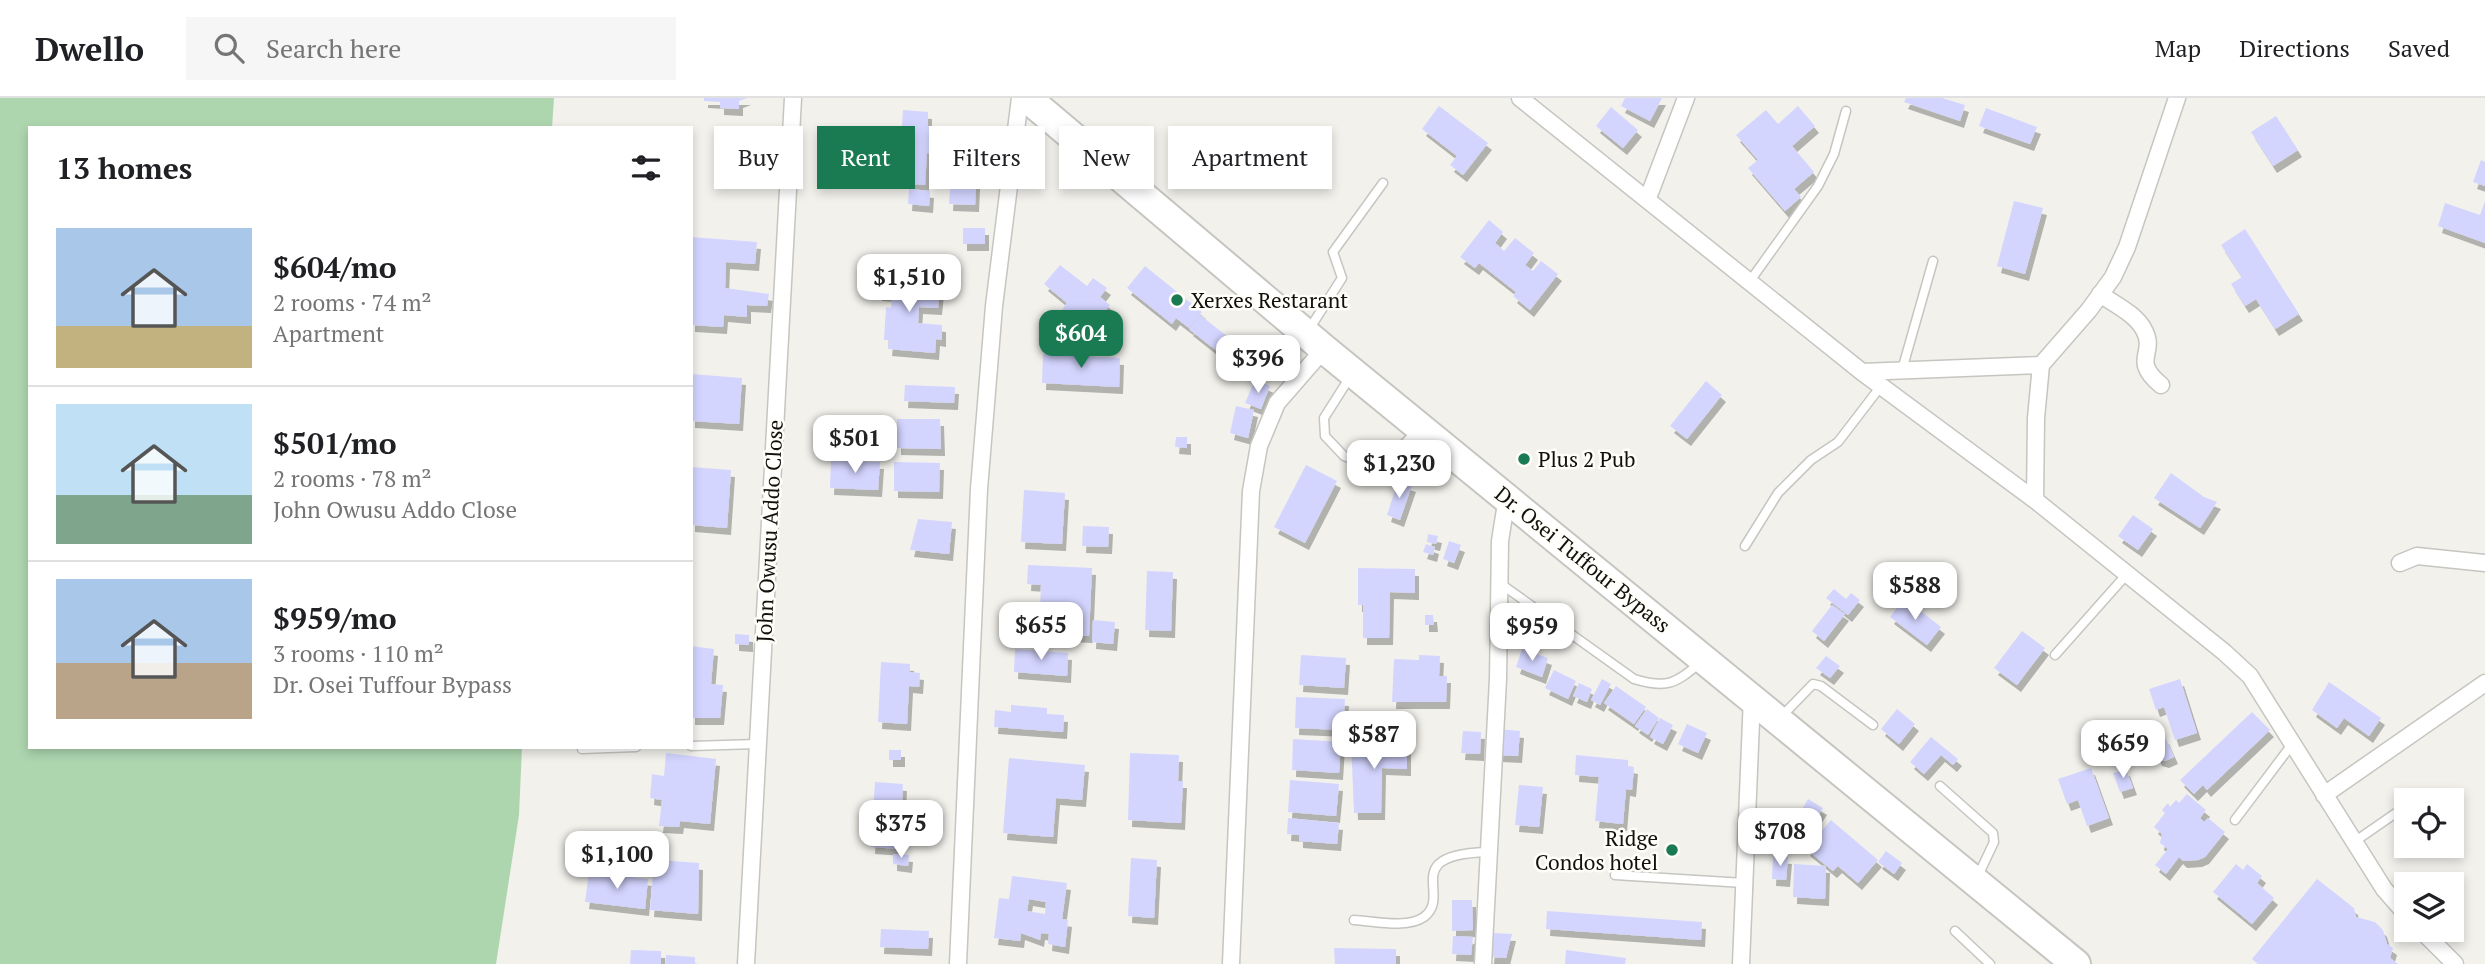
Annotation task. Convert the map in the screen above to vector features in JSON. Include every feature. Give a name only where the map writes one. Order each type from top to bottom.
[{"type":"highway","name":"Dr. Osei Tuffour Bypass","points":[[1027,98],[1315,341],[1706,658],[1975,881],[2066,961]]},
{"type":"street","name":"John Owusu Addo Close","points":[[746,964],[793,98]]},
{"type":"street","points":[[958,964],[979,489],[994,306],[1020,98]]},
{"type":"street","points":[[1520,98],[1862,372],[2035,500],[2250,676],[2384,889],[2394,900]]},
{"type":"street","points":[[1648,198],[1686,98]]},
{"type":"street","points":[[2035,500],[2036,418],[2041,365],[2100,294],[2127,247],[2177,98]]},
{"type":"street","points":[[2100,294],[2139,321],[2147,338],[2144,365],[2148,375],[2161,385]]},
{"type":"street","points":[[1231,964],[1251,491],[1259,446],[1277,403],[1315,341]]},
{"type":"street","points":[[1862,372],[2041,365]]},
{"type":"street","points":[[1483,964],[1500,541],[1507,497]]},
{"type":"street","points":[[2400,563],[2417,556],[2485,564]]},
{"type":"street","points":[[2324,795],[2485,683]]},
{"type":"street","points":[[1741,964],[1752,696]]},
{"type":"street","points":[[2433,942],[2455,964]]},
{"type":"lane","points":[[1750,281],[1818,186],[1834,154],[1846,111]]},
{"type":"lane","points":[[1315,341],[1342,278],[1333,252],[1383,183]]},
{"type":"lane","points":[[1902,370],[1933,261]]},
{"type":"lane","points":[[1353,372],[1324,418],[1325,436],[1344,456],[1370,466],[1394,454],[1421,427]]},
{"type":"lane","points":[[1745,546],[1778,493],[1811,460],[1838,442],[1881,386]]},
{"type":"lane","points":[[2056,655],[2127,574]]},
{"type":"lane","points":[[1500,583],[1634,679],[1655,686],[1677,682],[1706,658]]},
{"type":"lane","points":[[1779,719],[1813,684],[1821,686],[1873,725]]},
{"type":"lane","points":[[2235,820],[2293,743]]},
{"type":"lane","points":[[693,746],[757,744]]},
{"type":"lane","points":[[1940,786],[1993,832],[1994,842],[1975,881]]},
{"type":"lane","points":[[2354,842],[2394,814]]},
{"type":"lane","points":[[1354,920],[1410,922],[1425,916],[1432,904],[1432,879],[1440,861],[1456,853],[1487,852]]},
{"type":"lane","points":[[1615,875],[1744,883]]},
{"type":"lane","points":[[1955,931],[1990,964]]},
{"type":"green space","points":[[0,98],[554,98],[552,126],[28,126],[28,749],[522,749],[519,815],[496,964],[0,964]]},
{"type":"building","points":[[704,98],[747,98],[739,101],[739,109],[720,108],[720,102],[704,101]]},
{"type":"building","points":[[1625,98],[1662,98],[1650,121],[1621,106]]},
{"type":"building","points":[[1906,98],[1942,98],[1965,105],[1960,121],[1904,102]]},
{"type":"building","points":[[1439,106],[1488,143],[1463,175],[1450,165],[1457,156],[1422,129]]},
{"type":"building","points":[[1798,106],[1815,126],[1792,146],[1814,172],[1794,189],[1801,197],[1785,211],[1748,168],[1758,160],[1736,135],[1766,110],[1778,124]]},
{"type":"building","points":[[1611,107],[1638,130],[1623,148],[1596,126]]},
{"type":"building","points":[[1986,108],[2037,127],[2030,144],[1979,126]]},
{"type":"building","points":[[903,110],[928,112],[929,153],[925,185],[915,184],[915,126],[902,126]]},
{"type":"building","points":[[2276,116],[2298,150],[2273,166],[2251,132]]},
{"type":"building","points":[[2481,160],[2485,162],[2485,186],[2473,182]]},
{"type":"building","points":[[909,189],[930,191],[929,206],[908,204]]},
{"type":"building","points":[[950,189],[976,189],[975,205],[949,204]]},
{"type":"building","points":[[2014,201],[2043,208],[2025,274],[1997,266]]},
{"type":"building","points":[[2485,201],[2485,243],[2438,226],[2445,203],[2480,215]]},
{"type":"building","points":[[1489,220],[1503,232],[1495,243],[1504,251],[1515,238],[1534,253],[1525,265],[1533,271],[1541,261],[1558,274],[1530,310],[1513,296],[1516,292],[1479,263],[1475,268],[1460,257]]},
{"type":"building","points":[[963,228],[985,228],[985,244],[963,244]]},
{"type":"building","points":[[2245,229],[2299,314],[2275,329],[2256,299],[2245,306],[2231,284],[2242,277],[2221,245]]},
{"type":"building","points":[[693,237],[757,242],[755,264],[726,262],[725,288],[769,294],[767,306],[747,305],[747,317],[724,315],[723,327],[693,325]]},
{"type":"building","points":[[1060,265],[1087,286],[1093,278],[1107,288],[1100,297],[1110,305],[1082,340],[1055,319],[1067,303],[1044,284]]},
{"type":"building","points":[[1145,266],[1202,312],[1189,328],[1176,318],[1172,324],[1127,288]]},
{"type":"building","points":[[893,274],[919,276],[919,287],[940,288],[938,308],[919,307],[918,323],[942,325],[942,340],[936,339],[935,353],[888,349],[889,340],[884,340],[886,307],[891,308],[892,295],[878,294],[879,277],[893,278]]},
{"type":"building","points":[[1200,315],[1228,337],[1217,351],[1189,329]]},
{"type":"building","points":[[1043,354],[1120,358],[1119,387],[1042,383]]},
{"type":"building","points":[[693,374],[742,378],[739,424],[693,421]]},
{"type":"building","points":[[1255,380],[1270,386],[1261,409],[1245,403]]},
{"type":"building","points":[[1706,381],[1722,395],[1687,439],[1670,426]]},
{"type":"building","points":[[905,385],[955,387],[954,403],[904,401]]},
{"type":"building","points":[[1236,406],[1254,410],[1248,438],[1230,433]]},
{"type":"building","points":[[835,415],[883,417],[882,446],[834,444]]},
{"type":"building","points":[[897,419],[940,419],[941,449],[897,448]]},
{"type":"building","points":[[1176,437],[1187,437],[1187,448],[1175,447]]},
{"type":"building","points":[[831,460],[880,462],[878,490],[830,488]]},
{"type":"building","points":[[894,462],[940,463],[939,492],[894,491]]},
{"type":"building","points":[[1306,465],[1337,481],[1305,543],[1274,527]]},
{"type":"building","points":[[693,467],[731,470],[727,528],[693,525]]},
{"type":"building","points":[[2171,473],[2204,497],[2217,502],[2200,528],[2154,498]]},
{"type":"building","points":[[1398,481],[1412,485],[1400,520],[1387,515]]},
{"type":"building","points":[[1024,490],[1065,493],[1062,544],[1021,542]]},
{"type":"building","points":[[2133,515],[2153,529],[2138,550],[2118,536]]},
{"type":"building","points":[[918,519],[952,522],[949,554],[910,550]]},
{"type":"building","points":[[1083,526],[1109,527],[1108,547],[1082,546]]},
{"type":"building","points":[[1428,534],[1438,536],[1436,544],[1427,542]]},
{"type":"building","points":[[1449,541],[1461,545],[1454,563],[1443,559]]},
{"type":"building","points":[[1426,544],[1435,547],[1433,555],[1423,552]]},
{"type":"building","points":[[1028,565],[1092,568],[1089,636],[1039,634],[1041,585],[1027,584]]},
{"type":"building","points":[[1358,568],[1415,569],[1415,593],[1390,592],[1389,638],[1363,638],[1363,605],[1358,605]]},
{"type":"building","points":[[1147,571],[1173,572],[1171,631],[1145,630]]},
{"type":"building","points":[[1834,589],[1846,599],[1851,593],[1860,600],[1848,615],[1826,598]]},
{"type":"building","points":[[1904,598],[1941,627],[1927,645],[1890,617]]},
{"type":"building","points":[[1832,605],[1845,614],[1824,641],[1812,631]]},
{"type":"building","points":[[1425,615],[1433,615],[1434,625],[1425,625]]},
{"type":"building","points":[[1093,620],[1115,622],[1113,644],[1092,642]]},
{"type":"building","points":[[2022,631],[2045,648],[2017,685],[1994,668]]},
{"type":"building","points":[[735,634],[749,635],[749,645],[735,644]]},
{"type":"building","points":[[693,646],[714,649],[711,684],[723,685],[720,718],[693,718]]},
{"type":"building","points":[[1015,649],[1068,653],[1067,676],[1014,672]]},
{"type":"building","points":[[1522,649],[1548,658],[1542,677],[1516,667]]},
{"type":"building","points":[[1301,655],[1346,658],[1344,688],[1299,685]]},
{"type":"building","points":[[1419,655],[1440,656],[1439,676],[1447,676],[1446,702],[1392,702],[1394,659],[1419,660]]},
{"type":"building","points":[[1826,656],[1840,666],[1830,678],[1816,668]]},
{"type":"building","points":[[881,662],[910,664],[910,672],[920,673],[919,687],[909,686],[907,724],[878,722]]},
{"type":"building","points":[[1554,670],[1576,681],[1568,699],[1545,688]]},
{"type":"building","points":[[1602,679],[1611,684],[1600,705],[1591,700]]},
{"type":"building","points":[[2180,679],[2197,733],[2175,740],[2164,707],[2156,710],[2149,689]]},
{"type":"building","points":[[2329,682],[2381,718],[2369,736],[2344,718],[2337,728],[2312,710]]},
{"type":"building","points":[[1579,683],[1592,689],[1587,702],[1573,696]]},
{"type":"building","points":[[1616,686],[1646,707],[1634,724],[1604,703]]},
{"type":"building","points":[[1296,697],[1345,699],[1343,730],[1295,728]]},
{"type":"building","points":[[1011,705],[1047,708],[1047,714],[1064,715],[1063,732],[994,727],[995,710],[1011,712]]},
{"type":"building","points":[[1647,709],[1659,718],[1648,735],[1635,726]]},
{"type":"building","points":[[1897,709],[1915,724],[1899,744],[1881,729]]},
{"type":"building","points":[[2252,712],[2270,730],[2207,790],[2203,785],[2194,794],[2180,780]]},
{"type":"building","points":[[1660,718],[1673,725],[1663,744],[1650,737]]},
{"type":"building","points":[[1687,724],[1707,733],[1698,753],[1678,744]]},
{"type":"building","points":[[1499,729],[1520,731],[1518,756],[1498,755]]},
{"type":"building","points":[[1463,731],[1481,732],[1480,754],[1461,753]]},
{"type":"building","points":[[1931,737],[1958,759],[1953,765],[1941,755],[1924,774],[1910,762]]},
{"type":"building","points":[[2165,737],[2174,757],[2165,761],[2158,759],[2151,743]]},
{"type":"building","points":[[1293,739],[1341,742],[1339,773],[1292,770]]},
{"type":"building","points":[[1351,740],[1407,741],[1407,769],[1382,768],[1381,813],[1354,813]]},
{"type":"building","points":[[889,750],[901,750],[901,760],[889,760]]},
{"type":"building","points":[[666,753],[716,759],[710,824],[680,821],[679,827],[659,826],[662,800],[650,798],[652,774],[664,776]]},
{"type":"building","points":[[1130,753],[1179,755],[1178,781],[1183,781],[1181,823],[1128,820]]},
{"type":"building","points":[[1576,755],[1628,760],[1628,766],[1634,767],[1632,790],[1626,789],[1623,824],[1595,821],[1599,777],[1575,775]]},
{"type":"building","points":[[1009,758],[1085,765],[1082,800],[1056,798],[1053,837],[1003,833]]},
{"type":"building","points":[[2091,768],[2109,818],[2087,826],[2078,800],[2067,804],[2058,779]]},
{"type":"building","points":[[2126,769],[2133,788],[2120,792],[2113,773]]},
{"type":"building","points":[[1290,780],[1339,784],[1336,816],[1288,812]]},
{"type":"building","points":[[875,782],[903,784],[901,822],[910,823],[909,838],[900,838],[899,849],[871,847]]},
{"type":"building","points":[[1519,785],[1543,787],[1539,827],[1515,825]]},
{"type":"building","points":[[2187,794],[2206,810],[2200,818],[2204,822],[2208,818],[2225,832],[2205,857],[2183,861],[2179,857],[2166,874],[2155,865],[2168,849],[2160,843],[2162,834],[2154,827],[2165,813],[2162,810],[2168,803],[2170,807],[2176,800],[2179,803]]},
{"type":"building","points":[[1808,799],[1823,808],[1817,817],[1803,808]]},
{"type":"building","points":[[1801,810],[1817,819],[1806,839],[1791,830]]},
{"type":"building","points":[[1288,818],[1339,823],[1337,844],[1299,841],[1299,835],[1287,834]]},
{"type":"building","points":[[1831,820],[1878,860],[1858,883],[1838,866],[1833,871],[1806,849]]},
{"type":"building","points":[[1886,851],[1902,863],[1894,874],[1878,862]]},
{"type":"building","points":[[893,854],[909,855],[908,866],[893,864]]},
{"type":"building","points":[[1773,856],[1788,857],[1786,880],[1772,879]]},
{"type":"building","points":[[1131,858],[1157,860],[1154,918],[1128,916]]},
{"type":"building","points":[[659,860],[699,863],[698,914],[650,910],[653,874],[658,874]]},
{"type":"building","points":[[1794,864],[1826,866],[1825,899],[1793,897]]},
{"type":"building","points":[[2236,864],[2243,870],[2247,864],[2262,876],[2257,883],[2274,898],[2252,924],[2213,892]]},
{"type":"building","points":[[589,872],[648,879],[645,909],[585,902]]},
{"type":"building","points":[[1012,876],[1067,883],[1062,919],[1068,920],[1065,947],[1048,944],[1049,934],[1041,933],[1040,940],[1021,933],[1020,941],[994,938],[999,898],[1009,899]],"holes":[[[1029,899],[1046,902],[1045,914],[1027,911]]]},
{"type":"building","points":[[2317,879],[2354,908],[2356,917],[2375,922],[2383,930],[2387,944],[2393,948],[2390,958],[2398,964],[2258,964],[2252,959]]},
{"type":"building","points":[[1452,900],[1472,900],[1473,930],[1452,931]]},
{"type":"building","points":[[1547,911],[1702,922],[1701,940],[1546,929]]},
{"type":"building","points":[[881,929],[929,931],[928,949],[880,947]]},
{"type":"building","points":[[1492,933],[1512,934],[1506,958],[1490,957]]},
{"type":"building","points":[[1453,936],[1473,937],[1471,955],[1452,954]]},
{"type":"building","points":[[1334,948],[1396,949],[1396,964],[1335,964]]},
{"type":"building","points":[[631,950],[661,951],[661,964],[630,964]]},
{"type":"building","points":[[1566,950],[1626,958],[1625,964],[1565,964]]},
{"type":"building","points":[[666,955],[695,957],[695,964],[665,964]]},
{"type":"place","name":"Xerxes Restarant","points":[[1177,300]]},
{"type":"place","name":"Plus 2 Pub","points":[[1524,459]]},
{"type":"place","name":"Ridge Condos hotel","points":[[1672,850]]}]
